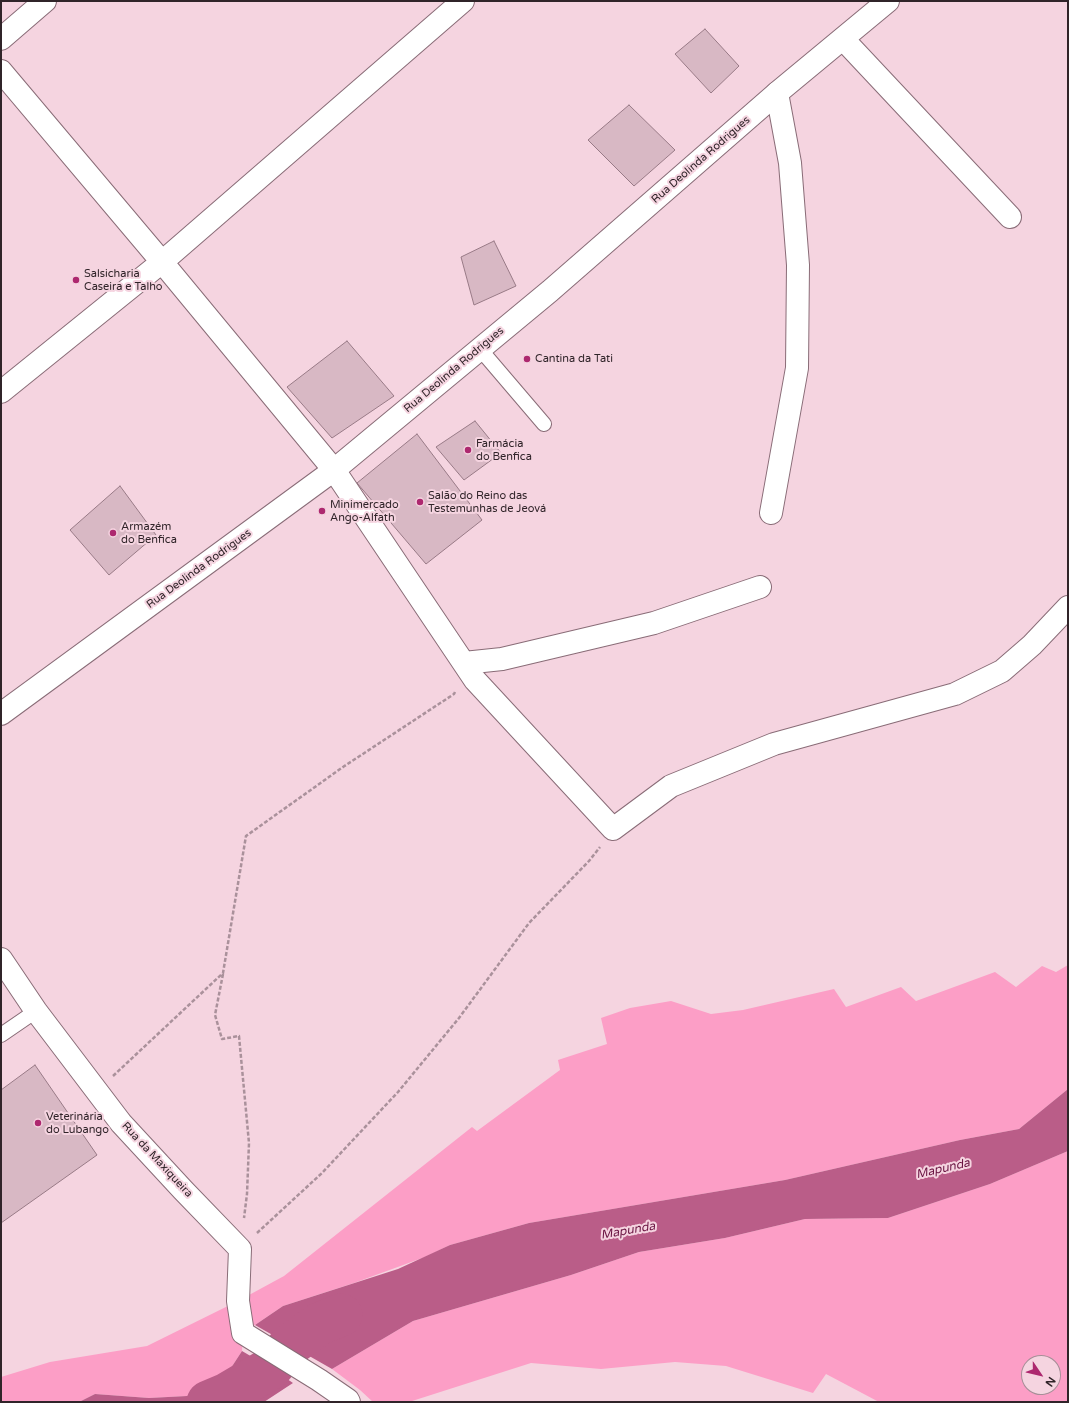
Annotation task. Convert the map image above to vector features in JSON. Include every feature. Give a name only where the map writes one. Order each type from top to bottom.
[{"type":"street","points":[[1,39],[45,1]]},
{"type":"street","points":[[1,392],[162,262],[463,1]]},
{"type":"street","name":"Rua Deolinda Rodrigues","points":[[1,714],[334,470],[562,280],[777,93],[888,1]]},
{"type":"street","points":[[843,39],[1010,217]]},
{"type":"street","points":[[1,71],[162,262],[334,470],[475,680],[613,829],[671,786],[774,744],[955,694],[1002,671],[1032,645],[1068,607]]},
{"type":"street","points":[[771,513],[797,368],[797,257],[790,163],[777,93]]},
{"type":"street","points":[[464,663],[502,659],[654,623],[760,587]]},
{"type":"street","name":"Rua da Maxiqueira","points":[[1,959],[36,1011],[122,1123],[240,1249]]},
{"type":"street","points":[[240,1249],[238,1301],[243,1333],[319,1380],[349,1402]]},
{"type":"lane","points":[[480,349],[544,424]]},
{"type":"lane","points":[[1,1035],[36,1011]]},
{"type":"path","points":[[240,1249],[246,1194],[248,1143],[239,1036],[222,1039],[215,1015],[246,836],[343,767],[454,694],[456,687]]},
{"type":"path","points":[[240,1249],[322,1173],[398,1092],[459,1018],[529,923],[589,861],[613,829]]},
{"type":"path","points":[[97,1091],[223,973]]},
{"type":"shaded area","points":[[1068,965],[1068,1089],[1019,1129],[960,1140],[785,1180],[529,1223],[450,1245],[425,1257],[354,1283],[283,1306],[243,1333],[242,1351],[229,1371],[187,1396],[149,1398],[95,1394],[79,1402],[1,1402],[1,1377],[50,1362],[147,1346],[238,1301],[284,1276],[472,1127],[477,1131],[560,1070],[558,1060],[607,1044],[601,1018],[630,1008],[671,1001],[711,1014],[743,1010],[834,989],[846,1007],[901,987],[916,1001],[995,972],[1016,987],[1042,966],[1056,972]]},
{"type":"shaded area","points":[[1068,1151],[1068,1402],[879,1402],[826,1374],[813,1393],[726,1366],[675,1362],[601,1369],[531,1363],[409,1402],[373,1402],[332,1369],[413,1321],[571,1275],[639,1252],[725,1238],[805,1219],[888,1218],[990,1184]]},
{"type":"water","points":[[1068,1089],[1068,1151],[990,1184],[888,1218],[805,1219],[725,1238],[639,1252],[571,1275],[413,1321],[332,1369],[255,1325],[283,1306],[398,1269],[450,1245],[529,1223],[785,1180],[960,1140],[1019,1129]]},
{"type":"water","points":[[242,1351],[293,1383],[264,1402],[79,1402],[95,1394],[149,1398],[187,1396],[229,1371]]},
{"type":"building","points":[[705,29],[739,66],[711,93],[675,54]]},
{"type":"building","points":[[629,105],[675,150],[634,186],[588,140]]},
{"type":"building","points":[[494,241],[516,286],[474,305],[461,257]]},
{"type":"building","points":[[347,341],[394,396],[332,438],[287,387]]},
{"type":"building","name":"Farmácia do Benfica","points":[[475,421],[501,453],[464,480],[436,447]]},
{"type":"building","name":"Salão do Reino das Testemunhas de Jeová","points":[[417,434],[482,520],[426,564],[357,483]]},
{"type":"building","name":"Armazém do Benfica","points":[[120,486],[156,535],[109,575],[70,530]]},
{"type":"building","name":"Veterinária do Lubango","points":[[35,1065],[97,1155],[1,1223],[1,1090]]},
{"type":"waterway","name":"Mapunda","points":[[208,1402],[227,1394],[271,1368],[289,1346],[319,1324],[341,1315]]},
{"type":"place","name":"Salsicharia Caseira e Talho","points":[[76,280]]},
{"type":"place","name":"Cantina da Tati","points":[[527,359]]},
{"type":"place","name":"Farmácia do Benfica","points":[[468,450]]},
{"type":"place","name":"Salão do Reino das Testemunhas de Jeová","points":[[420,502]]},
{"type":"place","name":"Minimercado Ango-Alfath","points":[[322,511]]},
{"type":"place","name":"Armazém do Benfica","points":[[113,533]]},
{"type":"place","name":"Veterinária do Lubango","points":[[38,1123]]}]
